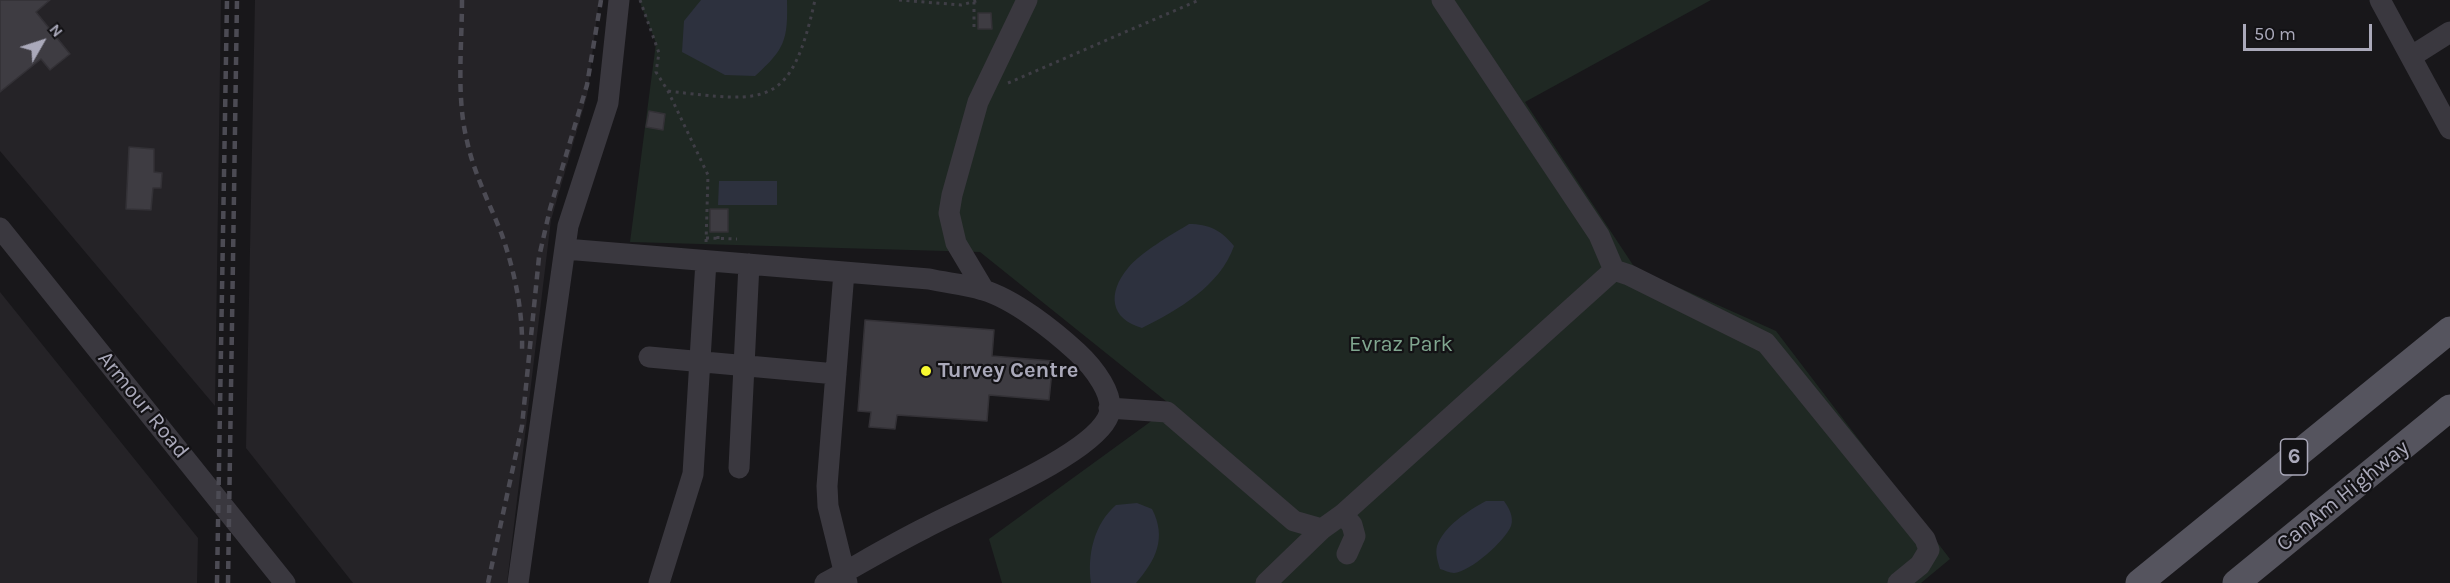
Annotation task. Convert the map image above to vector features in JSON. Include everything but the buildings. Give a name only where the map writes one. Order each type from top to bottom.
[{"type":"main road","name":"6","points":[[2139,583],[2450,330]]},
{"type":"main road","name":"CanAm Highway","points":[[2236,583],[2450,408]]},
{"type":"street","points":[[518,583],[568,226],[608,103],[619,0]]},
{"type":"street","points":[[984,290],[956,243],[949,213],[978,102],[1027,0]]},
{"type":"street","points":[[1442,0],[1599,234],[1614,270],[1629,275],[1766,343],[1925,539],[1929,550],[1926,557],[1898,583]]},
{"type":"street","points":[[2380,0],[2450,129]]},
{"type":"street","points":[[2412,57],[2450,32]]},
{"type":"street","name":"Armour Road","points":[[0,228],[285,583]]},
{"type":"street","points":[[565,249],[929,279],[984,290],[1045,323],[1081,356],[1097,375],[1107,395],[1110,408],[1107,419],[1083,444],[1050,466],[925,528],[845,578],[825,583]]},
{"type":"street","points":[[659,583],[693,474],[706,261]]},
{"type":"street","points":[[740,468],[749,264]]},
{"type":"street","points":[[1266,583],[1322,529],[1342,514],[1614,270]]},
{"type":"street","points":[[844,272],[827,486],[828,506],[845,578]]},
{"type":"street","points":[[649,357],[836,374]]},
{"type":"street","points":[[1110,408],[1167,412],[1294,521],[1322,529]]},
{"type":"street","points":[[1342,514],[1352,525],[1355,536],[1347,554]]},
{"type":"path","points":[[640,0],[658,53],[656,72],[668,91],[708,175],[706,261]]},
{"type":"path","points":[[668,91],[737,99],[774,89],[786,78],[797,60],[815,0]]},
{"type":"path","points":[[898,0],[939,5],[961,5],[980,0]]},
{"type":"path","points":[[1004,85],[1199,0]]},
{"type":"path","points":[[974,2],[974,27]]},
{"type":"path","points":[[718,232],[718,239]]},
{"type":"path","points":[[706,238],[737,239]]},
{"type":"shaded area","points":[[0,0],[221,0],[215,406],[0,151]]},
{"type":"shaded area","points":[[255,0],[599,0],[587,96],[551,220],[507,583],[353,583],[246,448]]},
{"type":"shaded area","points":[[0,292],[198,538],[197,583],[0,583]]},
{"type":"green space","name":"Evraz Park","points":[[639,0],[1711,0],[1525,102],[1635,268],[1776,331],[1950,559],[1921,583],[1002,583],[989,539],[1172,406],[980,252],[630,242],[656,43]]},
{"type":"water","points":[[701,0],[787,0],[787,25],[783,43],[779,51],[755,76],[725,75],[682,52],[684,21]]},
{"type":"water","points":[[719,181],[777,181],[777,205],[718,205]]},
{"type":"water","points":[[1189,224],[1209,227],[1224,236],[1234,246],[1228,260],[1208,285],[1183,305],[1142,328],[1131,324],[1118,312],[1115,304],[1121,277],[1140,256]]},
{"type":"water","points":[[1486,501],[1504,501],[1509,510],[1512,519],[1511,526],[1502,540],[1477,562],[1461,571],[1454,573],[1440,569],[1436,552],[1440,539],[1458,519]]},
{"type":"water","points":[[1137,503],[1152,509],[1159,530],[1157,548],[1149,566],[1136,583],[1091,583],[1091,551],[1102,521],[1116,505]]},
{"type":"railway","points":[[217,583],[227,0]]},
{"type":"railway","points":[[228,583],[237,0]]},
{"type":"railway","points":[[462,0],[460,71],[464,124],[474,165],[511,264],[520,307],[522,351]]},
{"type":"railway","points":[[488,583],[522,426],[539,257],[550,209],[587,85],[601,0]]},
{"type":"place","name":"Turvey Centre","points":[[926,371]]}]
